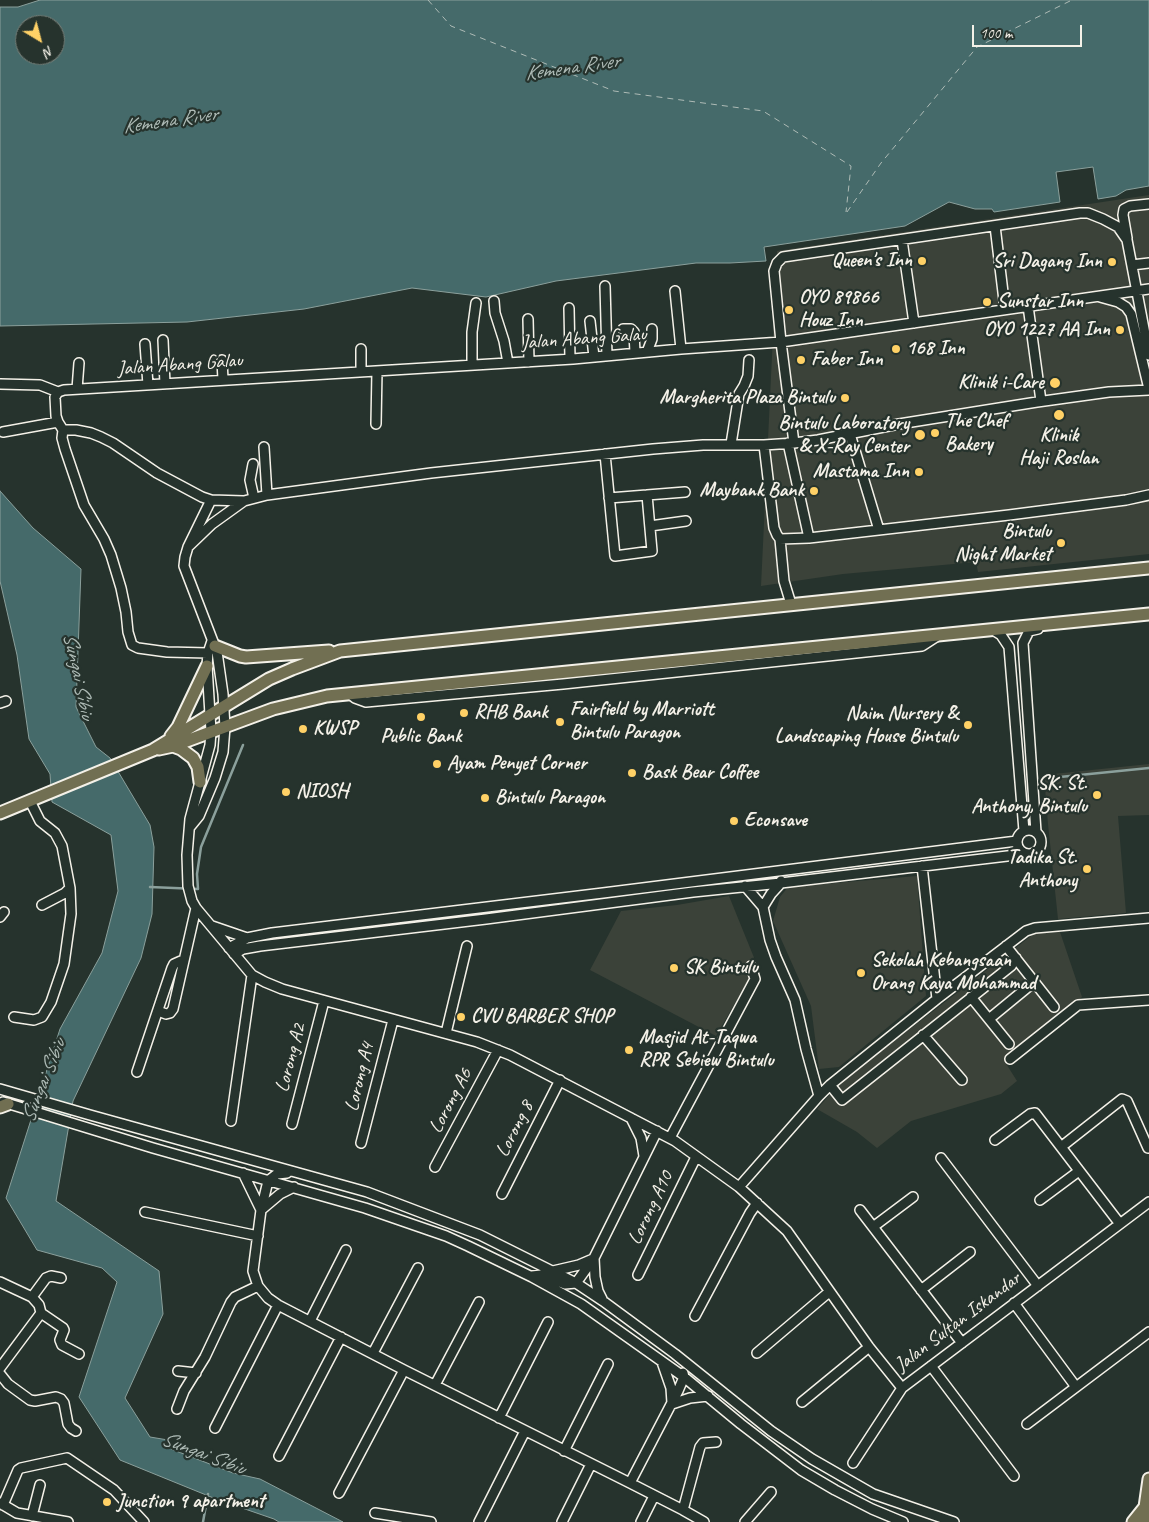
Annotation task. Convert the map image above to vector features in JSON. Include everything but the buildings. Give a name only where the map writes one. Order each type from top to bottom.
[{"type":"main road","points":[[212,647],[246,657],[340,652],[1149,568]]},
{"type":"main road","points":[[0,813],[153,750],[211,732],[273,709],[326,696],[1149,614]]},
{"type":"main road","points":[[170,744],[269,679],[340,652]]},
{"type":"main road","points":[[170,744],[207,666]]},
{"type":"main road","points":[[170,744],[193,758],[198,767],[200,782]]},
{"type":"main road","points":[[1145,1522],[1149,1479]]},
{"type":"main road","points":[[1133,1522],[1145,1507]]},
{"type":"street","points":[[1149,204],[1130,206],[1124,209],[1123,214],[1149,355]]},
{"type":"street","points":[[809,538],[791,443],[774,271],[783,257],[1080,213],[1088,213],[1118,227],[1127,240]]},
{"type":"street","points":[[995,226],[1005,309]]},
{"type":"street","points":[[902,240],[914,323]]},
{"type":"street","points":[[1132,265],[1149,263]]},
{"type":"street","points":[[605,286],[607,356]]},
{"type":"street","name":"Jalan Abang Galau","points":[[58,392],[78,389],[529,362],[781,342],[1149,289]]},
{"type":"street","points":[[675,291],[681,349]]},
{"type":"street","points":[[188,547],[212,524],[244,502],[268,494],[415,475],[652,449],[731,444],[764,445],[791,443],[1041,401],[1149,389],[1131,314],[1118,302],[1095,296]]},
{"type":"street","points":[[494,301],[495,313],[504,341],[508,363]]},
{"type":"street","points":[[472,365],[472,332],[476,303]]},
{"type":"street","points":[[1028,306],[1041,401]]},
{"type":"street","points":[[569,308],[570,359]]},
{"type":"street","points":[[528,319],[529,362]]},
{"type":"street","points":[[590,321],[594,357]]},
{"type":"street","points":[[623,329],[631,329],[634,332],[636,353]]},
{"type":"street","points":[[647,352],[652,339],[652,329]]},
{"type":"street","points":[[163,340],[164,384]]},
{"type":"street","points":[[145,344],[148,385]]},
{"type":"street","points":[[360,349],[361,372]]},
{"type":"street","points":[[222,360],[223,380]]},
{"type":"street","points":[[731,444],[739,394],[748,376],[749,360]]},
{"type":"street","points":[[78,389],[79,363]]},
{"type":"street","points":[[376,424],[377,371]]},
{"type":"street","points":[[0,384],[40,385],[58,392],[55,397],[65,449],[81,499],[104,539],[110,554],[123,596],[128,632],[132,645],[138,648],[158,651],[212,647]]},
{"type":"street","points":[[3,432],[60,426],[84,431],[113,443],[157,473],[211,500],[244,502]]},
{"type":"street","points":[[850,434],[879,530]]},
{"type":"street","points":[[764,445],[774,528],[780,539],[784,581],[791,604]]},
{"type":"street","points":[[264,447],[268,494]]},
{"type":"street","points":[[605,454],[615,556],[652,551],[647,495]]},
{"type":"street","points":[[254,464],[250,480],[254,498]]},
{"type":"street","points":[[609,498],[684,492]]},
{"type":"street","points":[[780,539],[809,538],[879,530],[1117,501],[1149,495]]},
{"type":"street","points":[[189,828],[199,816],[215,778],[223,752],[224,707],[217,652],[212,647],[199,603],[184,566],[188,547],[211,500]]},
{"type":"street","points":[[650,526],[686,521]]},
{"type":"street","points":[[232,951],[693,892],[1032,854],[1041,847],[1041,839],[1036,832],[1023,643],[1030,630],[1076,625],[1084,621]]},
{"type":"street","points":[[993,630],[1001,635],[1009,647],[1024,831]]},
{"type":"street","points":[[212,647],[207,666],[211,716],[210,745],[191,812],[187,855],[189,890],[196,908],[252,975],[230,1121]]},
{"type":"street","points":[[14,1017],[34,1020],[42,1017],[51,1002],[64,964],[71,914],[70,888],[62,846],[59,838],[40,821],[30,801]]},
{"type":"street","points":[[1024,854],[1018,848],[1017,841],[1024,831],[1036,832]]},
{"type":"street","points":[[212,926],[247,938],[281,932],[1017,841]]},
{"type":"street","points":[[922,866],[937,999]]},
{"type":"street","points":[[779,870],[781,883]]},
{"type":"street","points":[[688,882],[692,887],[743,886],[764,907],[770,940],[795,1000],[819,1096]]},
{"type":"street","points":[[764,907],[771,894],[781,883]]},
{"type":"street","points":[[42,905],[65,893],[70,888]]},
{"type":"street","points":[[158,1010],[166,1014],[170,1013],[173,1009],[196,908]]},
{"type":"street","points":[[739,1187],[830,1085],[937,999],[1031,929],[1149,918]]},
{"type":"street","points":[[232,951],[247,938]]},
{"type":"street","points":[[242,963],[250,952],[260,946]]},
{"type":"street","points":[[446,1033],[467,946]]},
{"type":"street","points":[[1006,946],[1054,1007]]},
{"type":"street","points":[[830,1085],[842,1100],[1010,966],[1016,958]]},
{"type":"street","points":[[137,1072],[172,968],[174,964],[184,960]]},
{"type":"street","points":[[670,1138],[755,979],[751,966]]},
{"type":"street","name":"Jalan Sultan Iskandar","points":[[252,975],[282,989],[446,1033],[498,1050],[560,1080],[670,1138],[739,1187],[787,1231],[869,1347],[902,1388],[1149,1202]]},
{"type":"street","points":[[169,977],[180,980]]},
{"type":"street","points":[[989,1019],[1034,982]]},
{"type":"street","points":[[971,997],[1010,1044]]},
{"type":"street","points":[[1010,1059],[1078,1005],[1149,1000]]},
{"type":"street","name":"Lorong A2","points":[[292,1124],[324,1001]]},
{"type":"street","name":"Lorong A4","points":[[361,1143],[393,1020]]},
{"type":"street","points":[[924,1035],[962,1080]]},
{"type":"street","name":"Lorong A6","points":[[435,1167],[498,1050]]},
{"type":"street","name":"Lorong 8","points":[[502,1194],[560,1080]]},
{"type":"street","points":[[0,1089],[297,1174],[367,1192],[480,1235],[576,1282],[676,1354],[771,1432],[812,1459],[873,1494],[954,1522]]},
{"type":"street","points":[[1060,1147],[1122,1099],[1127,1102],[1148,1148]]},
{"type":"street","points":[[3,1104],[365,1208],[446,1236],[532,1277],[581,1304],[684,1377],[802,1470],[835,1490],[903,1522]]},
{"type":"street","points":[[995,1140],[1034,1113],[1120,1224]]},
{"type":"street","points":[[631,1118],[641,1138],[644,1156]]},
{"type":"street","points":[[532,1277],[541,1275],[565,1284],[576,1282],[594,1258],[656,1131]]},
{"type":"street","name":"Lorong A10","points":[[638,1275],[696,1156]]},
{"type":"street","points":[[941,1158],[1038,1286]]},
{"type":"street","points":[[1040,1200],[1079,1171]]},
{"type":"street","points":[[243,1173],[261,1210]]},
{"type":"street","points":[[297,1174],[277,1174],[268,1181],[261,1210],[253,1271],[258,1286],[268,1298],[278,1306],[704,1522]]},
{"type":"street","points":[[261,1210],[280,1194],[294,1187]]},
{"type":"street","points":[[873,1227],[913,1197]]},
{"type":"street","points":[[695,1316],[757,1203]]},
{"type":"street","points":[[860,1210],[962,1343]]},
{"type":"street","points":[[145,1212],[258,1236]]},
{"type":"street","points":[[310,1321],[346,1250]]},
{"type":"street","points":[[921,1290],[970,1252]]},
{"type":"street","points":[[553,1271],[580,1265],[594,1258]]},
{"type":"street","points":[[594,1258],[595,1277],[603,1301]]},
{"type":"street","points":[[373,1353],[418,1268]]},
{"type":"street","points":[[32,1297],[46,1278],[51,1276],[61,1278]]},
{"type":"street","points":[[0,1282],[32,1297],[39,1306],[41,1313],[63,1328],[60,1340],[62,1345],[79,1354]]},
{"type":"street","points":[[177,1410],[184,1391],[206,1357],[231,1302],[235,1297],[258,1286]]},
{"type":"street","points":[[757,1353],[829,1292]]},
{"type":"street","points":[[435,1386],[479,1302]]},
{"type":"street","points":[[1014,1304],[1076,1387]]},
{"type":"street","points":[[215,1428],[278,1306]]},
{"type":"street","points":[[0,1368],[41,1313]]},
{"type":"street","points":[[499,1418],[548,1322]]},
{"type":"street","points":[[1027,1424],[1149,1332]]},
{"type":"street","points":[[279,1456],[341,1337]]},
{"type":"street","points":[[802,1402],[869,1347]]},
{"type":"street","points":[[630,1483],[672,1404],[684,1377],[682,1366],[676,1354]]},
{"type":"street","points":[[662,1362],[671,1388],[672,1404]]},
{"type":"street","points":[[564,1451],[608,1364]]},
{"type":"street","points":[[931,1366],[1014,1476]]},
{"type":"street","points":[[339,1493],[404,1370]]},
{"type":"street","points":[[178,1371],[196,1373]]},
{"type":"street","points":[[0,1374],[8,1384],[30,1400],[35,1401],[56,1396],[61,1399],[64,1403],[68,1424],[76,1431]]},
{"type":"street","points":[[853,1463],[902,1388]]},
{"type":"street","points":[[672,1404],[690,1398],[708,1396]]},
{"type":"street","points":[[479,1522],[525,1431]]},
{"type":"street","points":[[683,1510],[700,1447],[703,1443],[716,1442]]},
{"type":"street","points":[[68,1522],[32,1516],[16,1518],[2,1504],[18,1470],[67,1458],[114,1490],[144,1522]]},
{"type":"street","points":[[562,1522],[591,1464]]},
{"type":"street","points":[[32,1516],[40,1485]]},
{"type":"street","points":[[745,1522],[771,1492]]},
{"type":"street","points":[[641,1522],[654,1496]]},
{"type":"street","points":[[375,1512],[430,1522]]},
{"type":"shaded area","points":[[1149,195],[1149,554],[978,572],[976,562],[843,574],[761,586],[777,251]]},
{"type":"shaded area","points":[[1149,764],[1149,815],[1118,816],[1126,913],[1058,919],[1044,775]]},
{"type":"shaded area","name":"Sekolah Kebangsaan Orang Kaya Mohammad","points":[[917,876],[926,996],[839,1067],[819,1069],[811,1006],[773,921],[780,897],[788,887]]},
{"type":"shaded area","name":"SK Bintulu","points":[[729,896],[757,965],[716,1036],[590,970],[621,911],[677,905]]},
{"type":"shaded area","points":[[1060,932],[1082,997],[1005,1062],[1017,1081],[1001,1094],[911,1121],[877,1148],[857,1132],[817,1109],[842,1081],[1035,933]]},
{"type":"water","name":"Kemena River","points":[[40,0],[1149,0],[1149,186],[1126,190],[1116,196],[1098,199],[1093,167],[1056,172],[1060,202],[994,212],[992,209],[975,209],[949,202],[905,226],[764,247],[766,261],[696,263],[556,281],[486,297],[412,288],[304,309],[187,322],[0,326],[0,7],[18,7]]},
{"type":"water","name":"Sungai Sibiu","points":[[0,491],[33,528],[81,569],[76,707],[96,747],[110,758],[150,825],[154,847],[152,914],[141,958],[73,1101],[56,1201],[159,1271],[163,1314],[125,1398],[150,1437],[168,1440],[171,1449],[233,1473],[260,1479],[343,1522],[279,1522],[120,1460],[79,1397],[117,1282],[102,1268],[37,1250],[6,1198],[60,1029],[102,953],[118,891],[111,835],[52,802],[50,774],[29,739],[17,655],[0,581]]},
{"type":"waterway","points":[[150,887],[198,889],[197,874],[201,847],[243,745]]},
{"type":"waterway","points":[[1050,778],[1149,768]]},
{"type":"waterway","points":[[203,1522],[208,1494]]},
{"type":"ferry route","points":[[428,0],[451,26],[614,91],[763,111],[851,166],[846,212]]},
{"type":"ferry route","points":[[847,212],[881,163],[977,47],[1072,0]]},
{"type":"place","name":"Queen's Inn","points":[[922,261]]},
{"type":"place","name":"Sri Dagang Inn","points":[[1112,262]]},
{"type":"place","name":"Sunstar Inn","points":[[987,302]]},
{"type":"place","name":"OYO 89866 Houz Inn","points":[[789,310]]},
{"type":"place","name":"OYO 1227 AA Inn","points":[[1120,330]]},
{"type":"place","name":"168 Inn","points":[[896,349]]},
{"type":"place","name":"Faber Inn","points":[[801,360]]},
{"type":"place","name":"Klinik i-Care","points":[[1055,383]]},
{"type":"place","name":"Margherita Plaza Bintulu","points":[[845,398]]},
{"type":"place","name":"Klinik Haji Roslan","points":[[1059,415]]},
{"type":"place","name":"The Chef Bakery","points":[[935,433]]},
{"type":"place","name":"Bintulu Laboratory & X-Ray Center","points":[[920,435]]},
{"type":"place","name":"Mastama Inn","points":[[919,472]]},
{"type":"place","name":"Maybank Bank","points":[[814,491]]},
{"type":"place","name":"Bintulu Night Market","points":[[1061,543]]},
{"type":"place","name":"RHB Bank","points":[[464,713]]},
{"type":"place","name":"Public Bank","points":[[421,717]]},
{"type":"place","name":"Fairfield by Marriott Bintulu Paragon","points":[[560,722]]},
{"type":"place","name":"Naim Nursery & Landscaping House Bintulu","points":[[968,725]]},
{"type":"place","name":"KWSP","points":[[303,729]]},
{"type":"place","name":"Ayam Penyet Corner","points":[[437,764]]},
{"type":"place","name":"Bask Bear Coffee","points":[[632,773]]},
{"type":"place","name":"NIOSH","points":[[286,792]]},
{"type":"place","name":"SK. St. Anthony, Bintulu","points":[[1097,795]]},
{"type":"place","name":"Bintulu Paragon","points":[[485,798]]},
{"type":"place","name":"Econsave","points":[[734,821]]},
{"type":"place","name":"Tadika St. Anthony","points":[[1087,869]]},
{"type":"place","name":"SK Bintulu","points":[[674,968]]},
{"type":"place","name":"Sekolah Kebangsaan Orang Kaya Mohammad","points":[[861,973]]},
{"type":"place","name":"CVU BARBER SHOP","points":[[461,1017]]},
{"type":"place","name":"Masjid At-Taqwa RPR Sebiew Bintulu","points":[[629,1050]]},
{"type":"place","name":"Junction 9 apartment","points":[[107,1502]]}]
